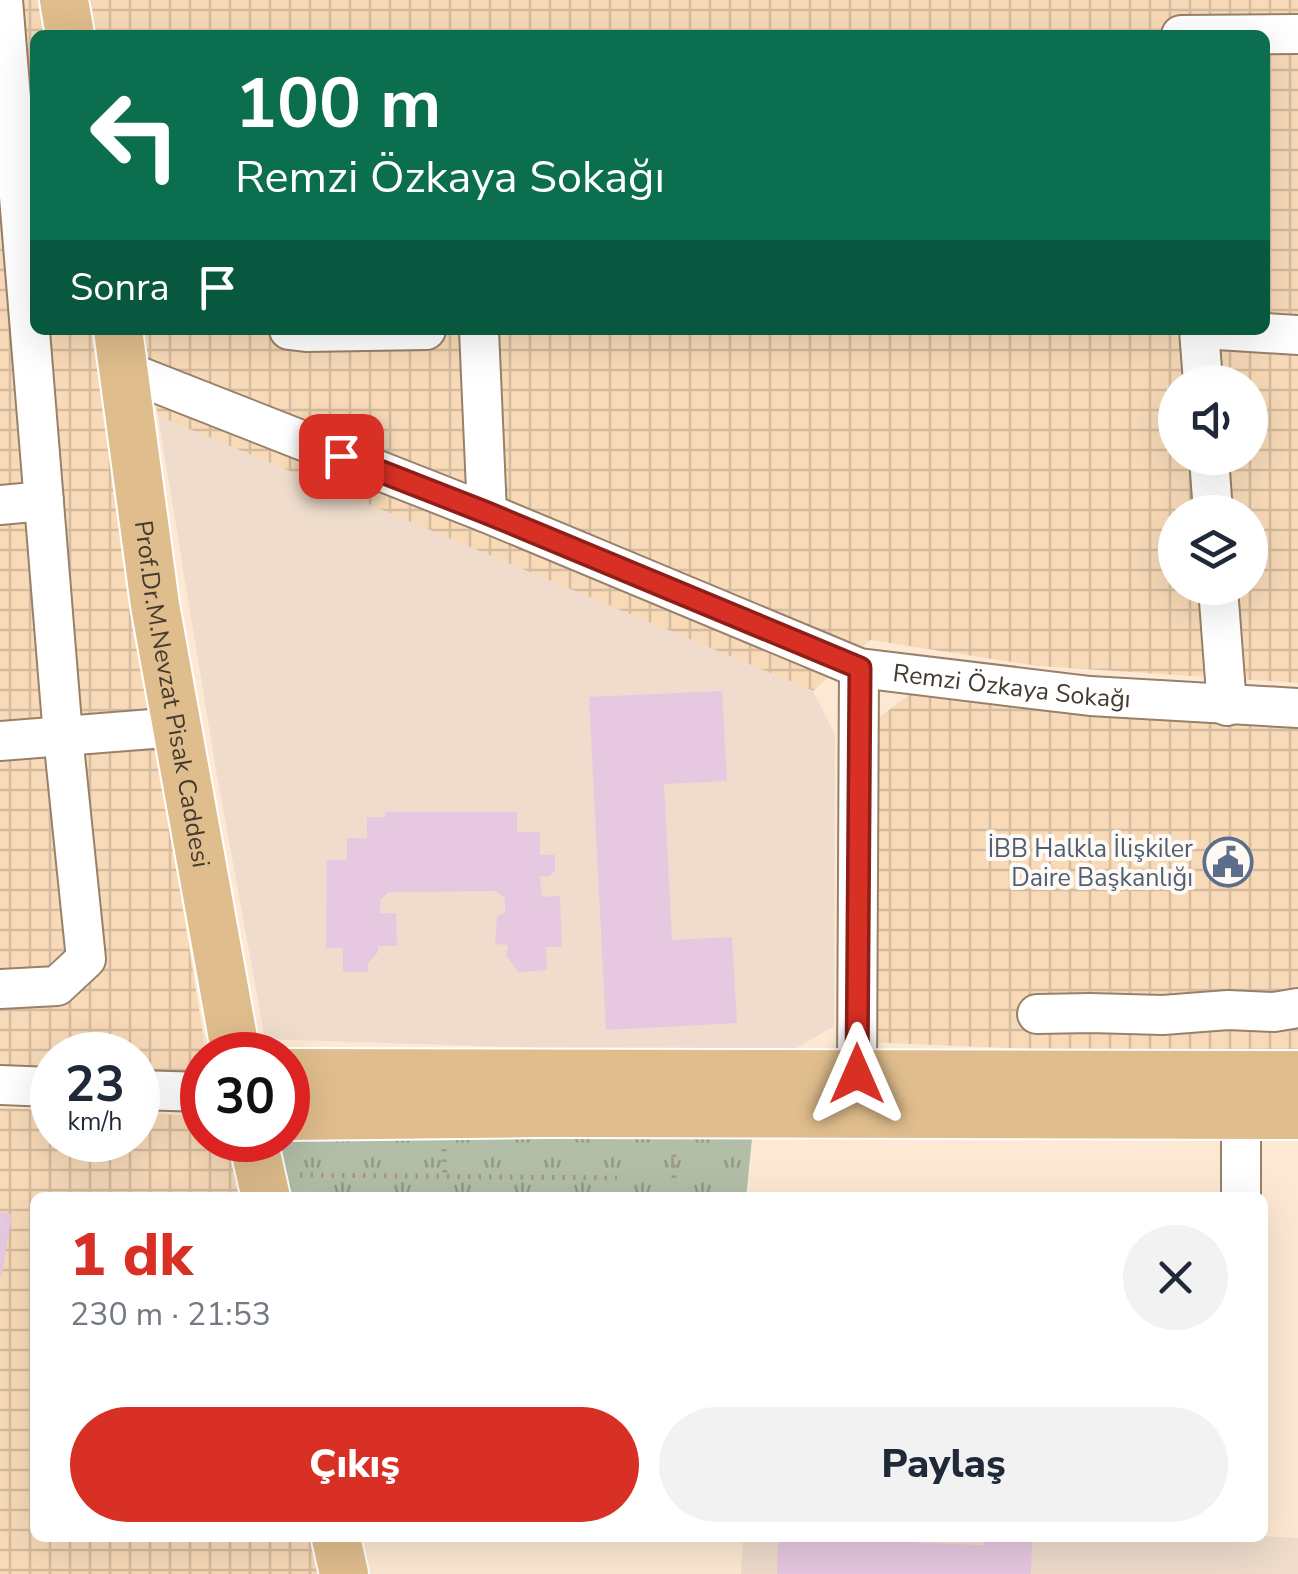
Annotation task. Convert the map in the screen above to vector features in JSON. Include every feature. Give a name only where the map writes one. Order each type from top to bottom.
[{"type":"main road","points":[[64,0],[69,30]]},
{"type":"main road","name":"Prof.Dr.M.Nevzat Pisak Caddesi","points":[[121,350],[155,605],[232,1032]]},
{"type":"main road","points":[[310,1074],[857,1074],[1263,1085],[1298,1115]]},
{"type":"main road","points":[[310,1116],[544,1113],[1263,1085]]},
{"type":"main road","points":[[337,1542],[344,1574]]},
{"type":"street","points":[[0,990],[56,986],[86,959],[44,501],[12,266],[3,19]]},
{"type":"street","points":[[1270,34],[1298,34]]},
{"type":"street","points":[[1270,333],[1298,335]]},
{"type":"street","points":[[479,335],[487,513]]},
{"type":"street","points":[[1200,335],[1202,365]]},
{"type":"street","name":"Remzi Özkaya Sokağı","points":[[121,350],[487,513],[860,668],[1090,696],[1298,708]]},
{"type":"street","points":[[0,505],[44,501]]},
{"type":"street","points":[[1219,605],[1227,706]]},
{"type":"street","points":[[857,1074],[860,668]]},
{"type":"street","points":[[0,742],[178,727]]},
{"type":"street","points":[[1037,1014],[1163,1015],[1286,1010],[1263,1085],[1243,1192]]},
{"type":"street","points":[[0,1086],[30,1087]]},
{"type":"path","points":[[260,1171],[617,1178]]},
{"type":"shaded area","points":[[0,0],[38,0],[43,30],[30,30],[30,335],[92,335],[202,1032],[180,1032],[180,1074],[160,1073],[160,1032],[30,1032],[30,1067],[0,1065]]},
{"type":"shaded area","points":[[80,0],[1298,0],[1298,683],[1038,666],[870,640],[813,691],[158,416],[143,335],[1270,335],[1270,30],[85,30]]},
{"type":"shaded area","points":[[158,416],[813,691],[835,735],[834,1026],[795,1049],[573,1049],[310,1040],[310,1032],[264,1032]]},
{"type":"shaded area","points":[[919,687],[1298,712],[1298,1060],[863,1042],[872,723]]},
{"type":"shaded area","points":[[0,1108],[30,1109],[30,1162],[160,1162],[160,1114],[180,1115],[180,1162],[234,1162],[240,1192],[30,1192],[30,1542],[314,1542],[321,1574],[0,1574]]},
{"type":"shaded area","points":[[1268,1536],[1298,1538],[1298,1574],[741,1574],[743,1542],[1268,1542]]},
{"type":"green space","points":[[753,1129],[747,1192],[289,1192],[282,1162],[310,1162],[310,1134]]},
{"type":"building","points":[[722,691],[727,781],[664,784],[672,940],[732,937],[737,1023],[606,1030],[589,697]]},
{"type":"building","points":[[385,812],[517,812],[517,832],[540,832],[540,855],[555,855],[555,871],[540,876],[542,897],[560,896],[562,947],[546,947],[547,970],[519,972],[506,956],[508,945],[495,944],[497,916],[505,913],[505,898],[496,891],[389,892],[380,900],[380,913],[396,913],[397,946],[378,946],[378,952],[368,963],[368,972],[343,972],[343,948],[326,948],[327,860],[347,860],[347,838],[367,838],[367,817],[385,817]]},
{"type":"building","points":[[0,1212],[12,1214],[2,1276],[0,1276]]},
{"type":"building","points":[[778,1542],[1032,1542],[1031,1574],[777,1574]]},
{"type":"place","name":"İBB Halkla İlişkiler Daire Başkanlığı","points":[[1228,862]]},
{"type":"route","points":[[341,456],[860,668],[857,1074]]}]
